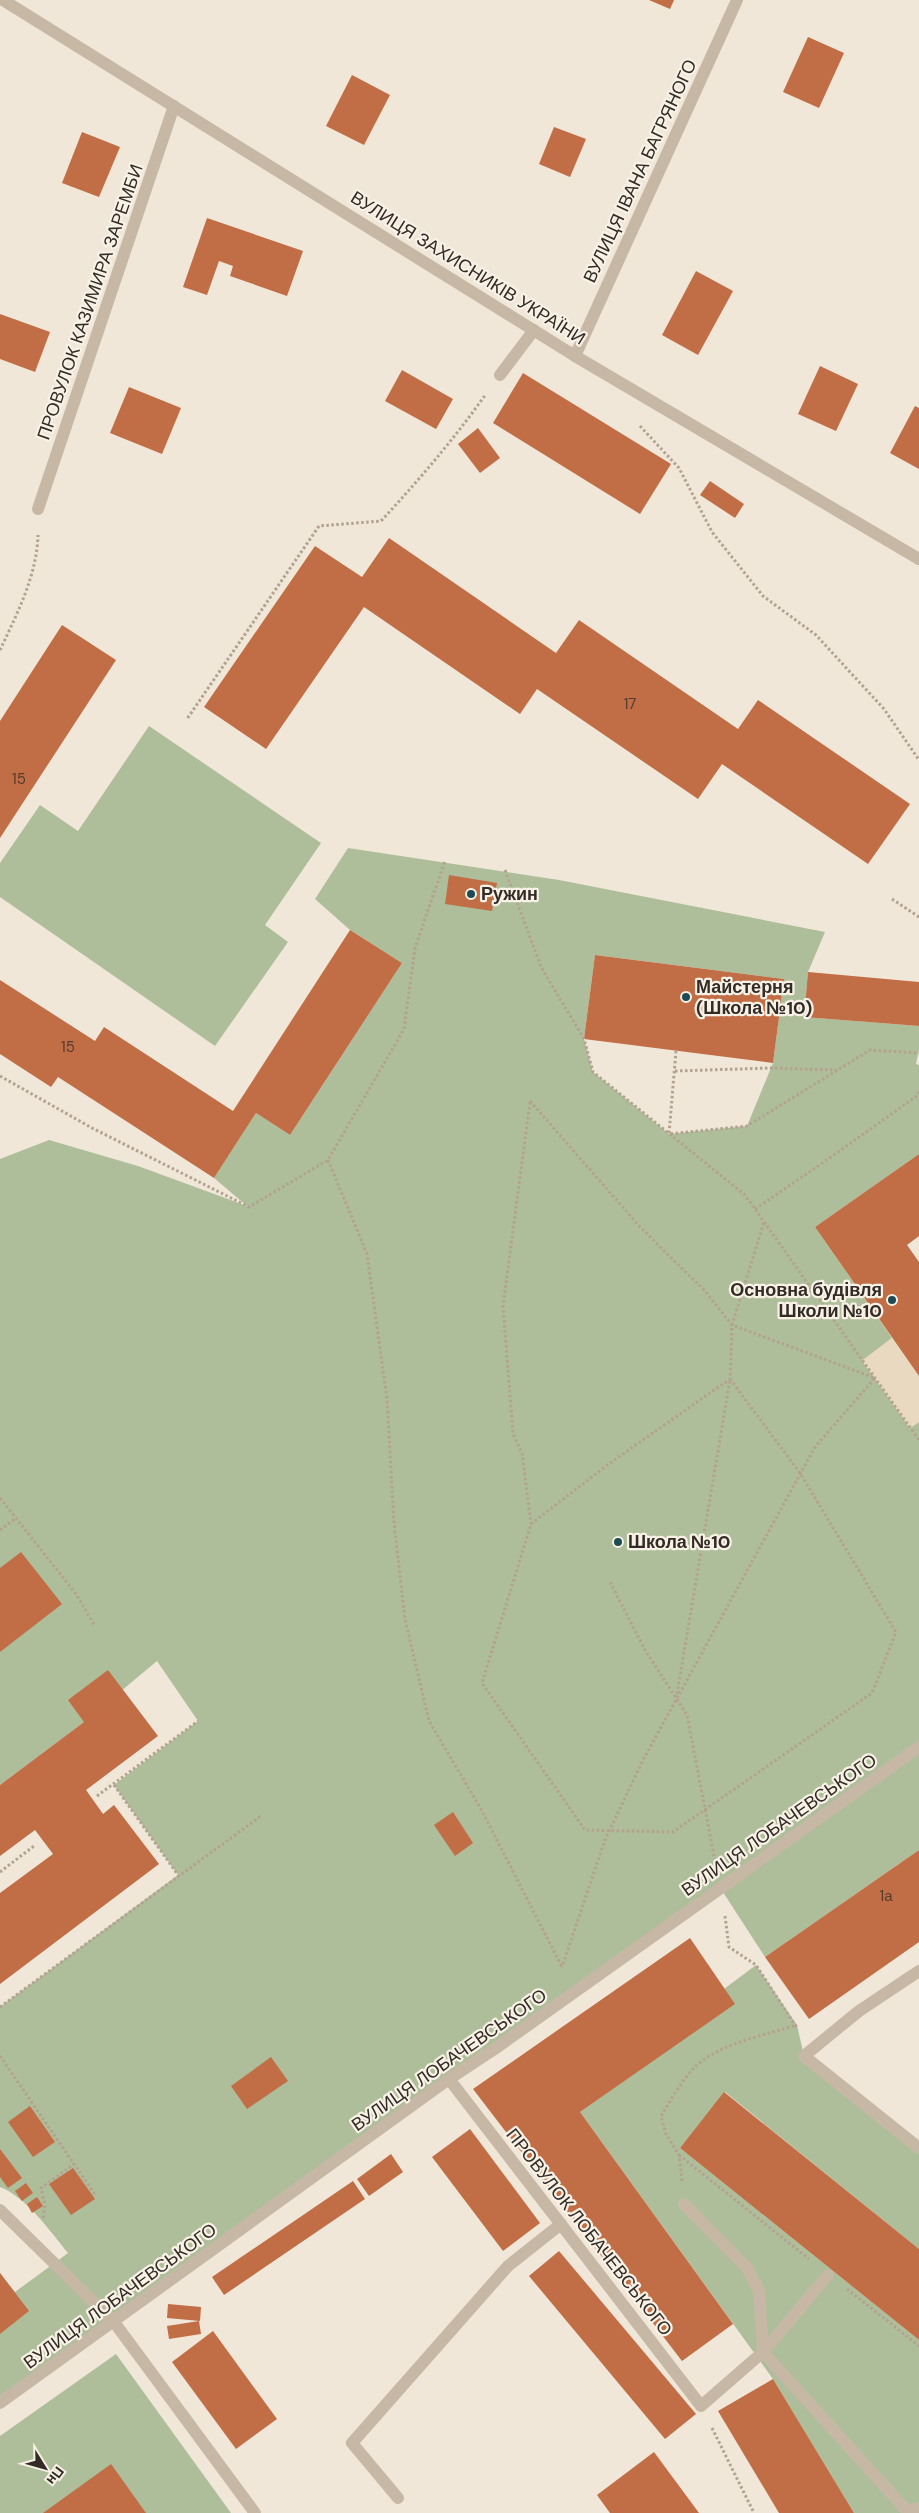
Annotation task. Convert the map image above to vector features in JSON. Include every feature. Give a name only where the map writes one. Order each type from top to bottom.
[{"type":"street","name":"ВУЛИЦЯ ЗАХИСНИКІВ УКРАЇНИ","points":[[2,0],[574,356],[919,560]]},
{"type":"street","name":"ВУЛИЦЯ ІВАНА БАГРЯНОГО","points":[[574,356],[737,0]]},
{"type":"street","name":"ПРОВУЛОК КАЗИМИРА ЗАРЕМБИ","points":[[38,509],[174,106]]},
{"type":"street","points":[[500,375],[534,330]]},
{"type":"street","name":"ВУЛИЦЯ ЛОБАЧЕВСЬКОГО","points":[[0,2403],[449,2079],[496,2048],[919,1747]]},
{"type":"street","points":[[919,1971],[859,2011],[804,2056],[919,2148]]},
{"type":"street","name":"ПРОВУЛОК ЛОБАЧЕВСЬКОГО","points":[[449,2079],[701,2406]]},
{"type":"street","points":[[684,2204],[748,2269],[758,2291],[764,2352],[907,2511],[919,2508]]},
{"type":"street","points":[[0,2210],[114,2322],[255,2513]]},
{"type":"street","points":[[398,2498],[352,2444],[508,2266],[561,2224]]},
{"type":"street","points":[[701,2406],[764,2352],[828,2275]]},
{"type":"path","points":[[319,526],[381,521],[420,479],[461,430],[500,375]]},
{"type":"path","points":[[639,425],[679,468],[712,532],[763,596],[816,635],[884,709],[919,760]]},
{"type":"path","points":[[0,650],[20,606],[38,555],[38,509]]},
{"type":"path","points":[[319,526],[187,719],[217,674],[319,526]]},
{"type":"path","points":[[0,1076],[92,1128],[249,1207],[328,1160],[404,1029],[415,948],[445,861]]},
{"type":"path","points":[[505,870],[541,967],[584,1039],[593,1072],[745,1195],[919,1440]]},
{"type":"path","points":[[892,899],[919,917]]},
{"type":"path","points":[[669,1134],[747,1126],[870,1050],[919,1053]]},
{"type":"path","points":[[669,1134],[676,1051]]},
{"type":"path","points":[[675,1071],[771,1068],[837,1070]]},
{"type":"path","points":[[755,1209],[806,1175],[918,1094],[919,1090]]},
{"type":"path","points":[[730,1379],[800,1474],[896,1632],[872,1693],[673,1832],[585,1830],[482,1683],[531,1524],[522,1453],[513,1434],[502,1306],[530,1101],[640,1227],[706,1291],[732,1325],[875,1378]]},
{"type":"path","points":[[328,1160],[367,1254],[387,1399],[394,1523],[405,1619],[429,1721],[481,1810],[562,1967],[610,1831],[643,1760],[815,1447],[875,1378]]},
{"type":"path","points":[[676,1699],[730,1379],[732,1325],[764,1222]]},
{"type":"path","points":[[531,1524],[610,1463],[730,1379]]},
{"type":"path","points":[[0,1498],[76,1594],[95,1626]]},
{"type":"path","points":[[0,1530],[16,1518]]},
{"type":"path","points":[[610,1582],[645,1650],[687,1714],[721,1889],[729,1946],[756,1965],[796,2025],[804,2056]]},
{"type":"path","points":[[98,1796],[198,1721]]},
{"type":"path","points":[[114,1785],[178,1875]]},
{"type":"path","points":[[0,2007],[178,1875],[262,1816]]},
{"type":"path","points":[[0,1872],[34,1846]]},
{"type":"path","points":[[796,2025],[724,2048],[695,2067],[661,2116],[666,2134],[679,2155],[919,2346]]},
{"type":"path","points":[[0,2056],[96,2196]]},
{"type":"path","points":[[679,2155],[684,2204]]},
{"type":"path","points":[[42,2223],[45,2206],[41,2188],[74,2164]]},
{"type":"path","points":[[701,2406],[754,2513]]},
{"type":"green space","points":[[149,726],[321,843],[265,925],[288,942],[215,1046],[0,897],[0,863],[40,805],[78,831]]},
{"type":"green space","points":[[348,848],[559,880],[825,932],[808,972],[804,1017],[919,1026],[919,1049],[916,1064],[919,1065],[919,1154],[815,1227],[892,1338],[863,1360],[910,1428],[919,1422],[919,1850],[765,1957],[721,1889],[0,2403],[0,2273],[15,2292],[68,2253],[28,2206],[19,2198],[0,2187],[0,2007],[178,1875],[114,1785],[198,1721],[157,1661],[84,1722],[0,1785],[0,1159],[49,1140],[138,1166],[247,1206],[214,1178],[256,1113],[290,1135],[402,963],[350,930],[315,899]],"holes":[[[595,955],[784,979],[773,1063],[747,1126],[669,1134],[593,1072],[584,1039]]]},
{"type":"green space","points":[[756,1965],[797,2025],[804,2056],[919,2148],[919,2249],[725,2092],[680,2148],[919,2340],[919,2513],[854,2513],[773,2379],[580,2112],[734,2004],[724,1989]]},
{"type":"green space","points":[[116,2354],[231,2513],[0,2513],[0,2436]]},
{"type":"shaded area","points":[[892,1338],[919,1376],[919,1422],[910,1428],[862,1361]]},
{"type":"building","points":[[649,0],[674,0],[670,9]]},
{"type":"building","points":[[808,37],[844,53],[819,108],[783,92]]},
{"type":"building","points":[[352,75],[390,95],[364,145],[326,126]]},
{"type":"building","points":[[554,127],[586,139],[570,177],[539,164]]},
{"type":"building","points":[[82,132],[120,147],[99,197],[62,183]]},
{"type":"building","points":[[207,218],[303,251],[287,296],[230,276],[233,266],[219,261],[207,295],[183,287]]},
{"type":"building","points":[[696,271],[733,291],[698,355],[662,335]]},
{"type":"building","points":[[0,314],[50,332],[35,372],[0,359]]},
{"type":"building","points":[[820,366],[858,384],[836,431],[798,414]]},
{"type":"building","points":[[402,370],[453,399],[436,429],[385,401]]},
{"type":"building","points":[[523,373],[671,464],[640,514],[493,423]]},
{"type":"building","points":[[129,387],[181,408],[162,454],[110,433]]},
{"type":"building","points":[[915,406],[919,408],[919,469],[890,453]]},
{"type":"building","points":[[478,428],[500,458],[480,473],[458,444]]},
{"type":"building","points":[[710,481],[744,504],[735,518],[700,495]]},
{"type":"building","points":[[389,538],[556,653],[579,620],[738,729],[758,700],[910,804],[868,864],[722,764],[698,799],[537,689],[520,714],[364,607],[266,749],[204,707],[315,546],[362,577]]},
{"type":"building","points":[[62,625],[116,660],[0,838],[0,721]]},
{"type":"building","name":"Ружин","points":[[449,875],[497,883],[492,911],[445,904]]},
{"type":"building","points":[[350,930],[402,963],[290,1135],[256,1113],[214,1178],[58,1077],[51,1087],[0,1054],[0,980],[95,1041],[104,1027],[233,1111]]},
{"type":"building","name":"Майстерня (Школа №10)","points":[[595,955],[784,979],[773,1063],[584,1039]]},
{"type":"building","points":[[808,972],[919,982],[919,1026],[804,1017]]},
{"type":"building","name":"Основна будівля Школи №10","points":[[919,1154],[919,1236],[907,1245],[919,1262],[919,1376],[815,1227]]},
{"type":"building","points":[[21,1552],[62,1604],[0,1652],[0,1568]]},
{"type":"building","points":[[108,1670],[158,1736],[86,1790],[103,1814],[114,1805],[159,1864],[0,1984],[0,1893],[53,1854],[35,1830],[0,1856],[0,1785],[84,1722],[68,1700]]},
{"type":"building","points":[[453,1812],[473,1843],[455,1856],[434,1825]]},
{"type":"building","points":[[919,1850],[919,1942],[809,2019],[765,1957]]},
{"type":"building","points":[[690,1938],[735,2004],[580,2112],[733,2324],[682,2361],[473,2089]]},
{"type":"building","points":[[271,2057],[288,2081],[247,2109],[231,2086]]},
{"type":"building","points":[[724,2092],[919,2249],[919,2340],[680,2148]]},
{"type":"building","points":[[30,2106],[55,2142],[33,2157],[8,2122]]},
{"type":"building","points":[[470,2129],[540,2223],[503,2251],[432,2157]]},
{"type":"building","points":[[0,2149],[22,2178],[8,2188],[0,2177]]},
{"type":"building","points":[[391,2154],[403,2172],[369,2196],[357,2179]]},
{"type":"building","points":[[73,2168],[95,2199],[71,2215],[49,2184]]},
{"type":"building","points":[[353,2181],[365,2199],[224,2295],[212,2277]]},
{"type":"building","points":[[26,2183],[33,2193],[22,2201],[15,2191]]},
{"type":"building","points":[[37,2197],[43,2206],[32,2213],[27,2204]]},
{"type":"building","points":[[559,2251],[696,2414],[665,2439],[529,2276]]},
{"type":"building","points":[[0,2273],[29,2311],[0,2334]]},
{"type":"building","points":[[168,2304],[201,2307],[200,2321],[167,2318]]},
{"type":"building","points":[[199,2321],[201,2334],[169,2339],[167,2326]]},
{"type":"building","points":[[213,2331],[277,2419],[236,2449],[172,2362]]},
{"type":"building","points":[[773,2379],[854,2513],[779,2513],[718,2411]]},
{"type":"building","points":[[654,2452],[699,2513],[610,2513],[597,2495]]},
{"type":"building","points":[[111,2464],[146,2513],[43,2513]]},
{"type":"place","name":"Ружин","points":[[471,894]]},
{"type":"place","name":"Майстерня (Школа №10)","points":[[686,997]]},
{"type":"place","name":"Основна будівля Школи №10","points":[[892,1300]]},
{"type":"place","name":"Школа №10","points":[[618,1542]]}]
